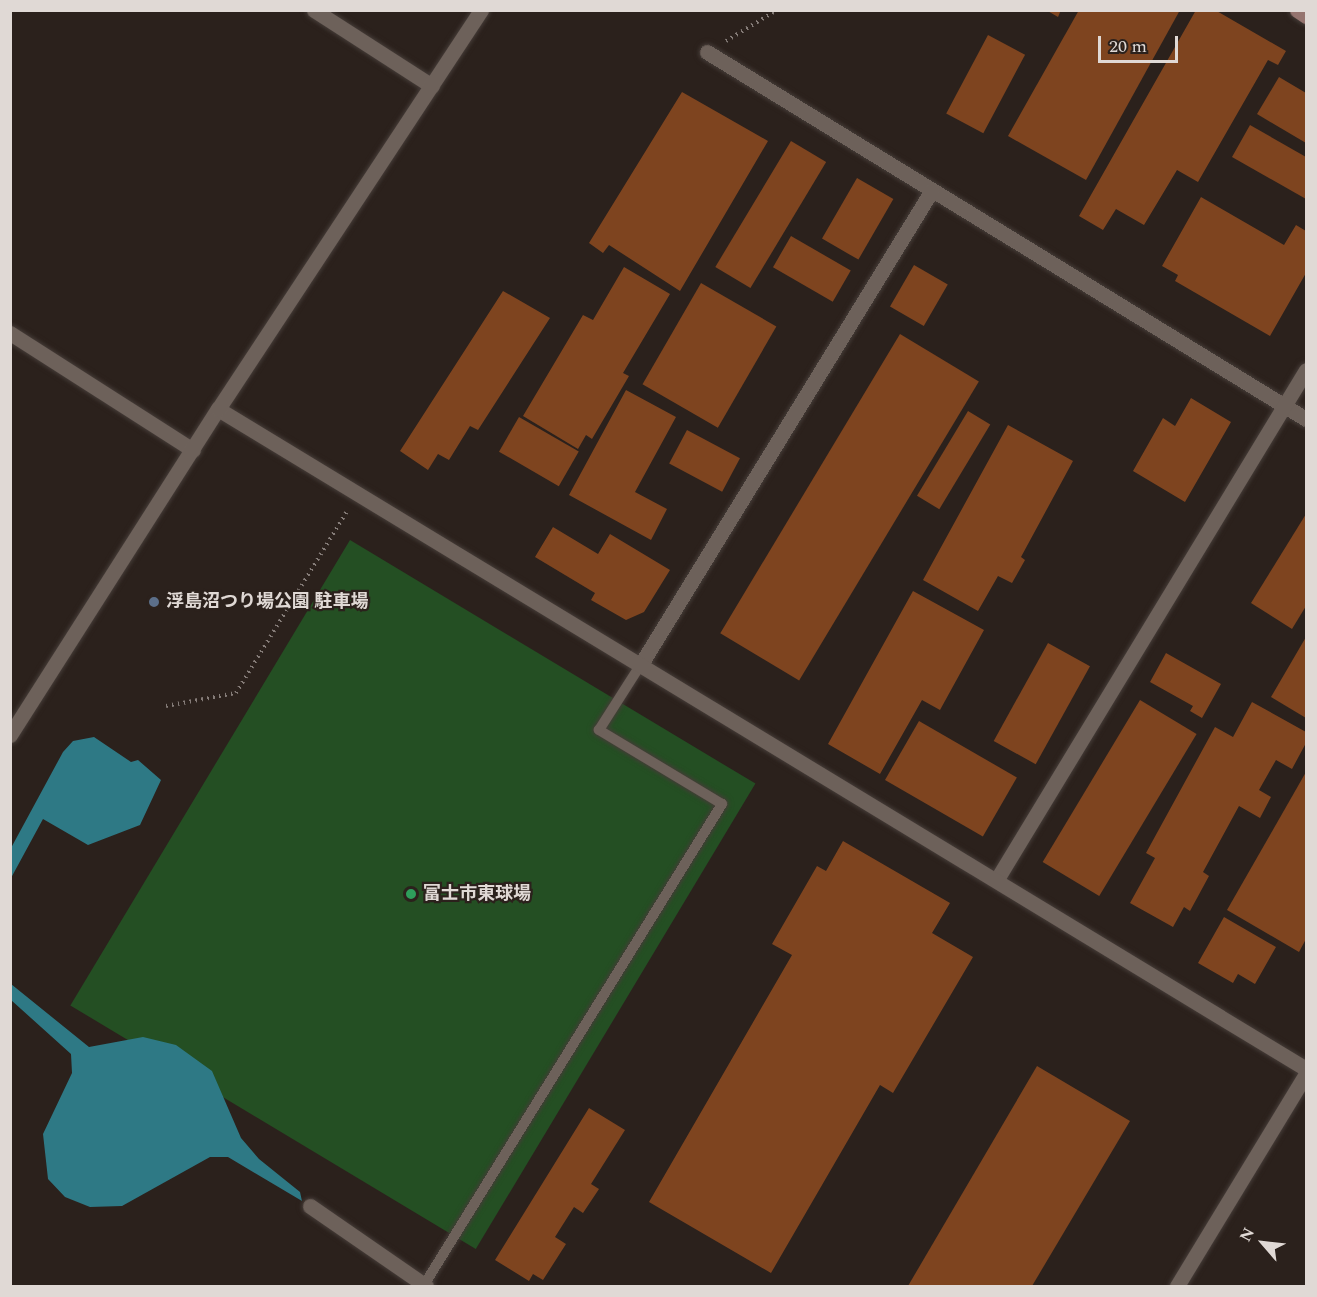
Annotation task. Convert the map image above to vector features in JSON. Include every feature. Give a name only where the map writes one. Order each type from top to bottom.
[{"type":"main road","points":[[1297,10],[1306,16]]},
{"type":"street","points":[[314,10],[432,86]]},
{"type":"street","points":[[10,735],[218,409],[481,10]]},
{"type":"street","points":[[707,52],[1306,419]]},
{"type":"street","points":[[641,664],[932,190]]},
{"type":"street","points":[[10,333],[193,450]]},
{"type":"street","points":[[997,879],[1306,370]]},
{"type":"street","points":[[218,409],[997,879],[1306,1069]]},
{"type":"street","points":[[1177,1287],[1306,1074]]},
{"type":"street","points":[[310,1206],[425,1286]]},
{"type":"lane","points":[[425,1286],[722,804],[599,730],[641,664]]},
{"type":"path","points":[[707,52],[777,10]]},
{"type":"path","points":[[166,706],[236,693],[357,493]]},
{"type":"green space","name":"富士市東球場","points":[[350,540],[755,784],[476,1249],[70,1005]]},
{"type":"water","points":[[94,737],[131,762],[138,760],[161,780],[140,825],[88,845],[43,819],[11,878],[11,848],[63,752],[73,741]]},
{"type":"water","points":[[11,984],[89,1047],[143,1037],[176,1045],[212,1071],[241,1138],[259,1159],[300,1192],[302,1201],[228,1157],[210,1157],[122,1206],[90,1207],[65,1197],[48,1179],[43,1134],[72,1073],[71,1054],[11,1000]]},
{"type":"building","points":[[1046,10],[1061,10],[1058,17]]},
{"type":"building","points":[[1079,10],[1180,10],[1086,180],[1008,136]]},
{"type":"building","points":[[1196,10],[1215,10],[1286,51],[1278,65],[1268,60],[1198,182],[1177,170],[1144,225],[1116,209],[1103,230],[1079,216]]},
{"type":"building","points":[[988,35],[1025,55],[983,133],[946,114]]},
{"type":"building","points":[[1279,77],[1306,93],[1306,143],[1257,114]]},
{"type":"building","points":[[682,92],[768,141],[680,291],[609,245],[603,253],[589,243]]},
{"type":"building","points":[[1250,125],[1306,157],[1306,199],[1232,157]]},
{"type":"building","points":[[791,141],[826,162],[750,288],[715,267]]},
{"type":"building","points":[[857,178],[893,199],[858,260],[822,239]]},
{"type":"building","points":[[1201,197],[1284,245],[1296,225],[1306,231],[1306,273],[1270,336],[1175,281],[1178,275],[1162,266]]},
{"type":"building","points":[[791,236],[851,270],[833,302],[773,267]]},
{"type":"building","points":[[914,265],[948,284],[924,326],[890,307]]},
{"type":"building","points":[[624,267],[670,294],[623,373],[629,376],[592,439],[586,435],[578,449],[523,416],[583,315],[593,320]]},
{"type":"building","points":[[701,283],[776,326],[718,428],[642,384]]},
{"type":"building","points":[[503,291],[550,318],[478,430],[470,426],[449,460],[438,454],[428,470],[400,451]]},
{"type":"building","points":[[900,334],[979,381],[799,681],[720,633]]},
{"type":"building","points":[[626,390],[676,417],[635,492],[667,509],[651,540],[569,495]]},
{"type":"building","points":[[1191,398],[1231,422],[1185,502],[1133,471],[1163,418],[1175,426]]},
{"type":"building","points":[[968,411],[990,424],[939,509],[917,496]]},
{"type":"building","points":[[519,417],[579,452],[559,486],[499,452]]},
{"type":"building","points":[[1008,425],[1073,461],[1021,557],[1025,560],[1012,583],[998,576],[978,611],[923,580]]},
{"type":"building","points":[[687,430],[740,458],[722,492],[669,464]]},
{"type":"building","points":[[1306,514],[1306,606],[1292,629],[1251,603]]},
{"type":"building","points":[[553,527],[598,554],[610,534],[670,570],[644,612],[626,620],[591,600],[595,593],[535,557]]},
{"type":"building","points":[[913,591],[984,630],[940,710],[922,700],[880,774],[828,744]]},
{"type":"building","points":[[1306,637],[1306,718],[1271,697]]},
{"type":"building","points":[[1048,643],[1090,666],[1036,764],[994,741]]},
{"type":"building","points":[[1166,653],[1221,684],[1202,718],[1190,711],[1193,706],[1150,682]]},
{"type":"building","points":[[1140,700],[1197,734],[1099,896],[1043,862]]},
{"type":"building","points":[[1252,702],[1306,732],[1306,743],[1292,769],[1276,760],[1259,790],[1271,797],[1260,818],[1239,806],[1203,872],[1209,876],[1190,911],[1184,907],[1173,927],[1130,903],[1155,858],[1146,853],[1215,727],[1233,737]]},
{"type":"building","points":[[919,721],[1017,778],[983,836],[885,780]]},
{"type":"building","points":[[1306,772],[1306,939],[1299,952],[1227,910]]},
{"type":"building","points":[[843,841],[950,903],[932,933],[973,957],[893,1093],[880,1085],[771,1273],[649,1202],[792,955],[772,944],[817,866],[826,871]]},
{"type":"building","points":[[1224,917],[1276,947],[1255,984],[1238,974],[1233,983],[1198,963]]},
{"type":"building","points":[[1037,1066],[1130,1121],[1032,1286],[908,1286]]},
{"type":"building","points":[[589,1108],[625,1130],[591,1184],[599,1189],[583,1213],[574,1207],[555,1237],[566,1244],[543,1280],[533,1274],[529,1281],[495,1260]]},
{"type":"place","name":"浮島沼つり場公園 駐車場","points":[[154,602]]},
{"type":"place","name":"富士市東球場","points":[[411,894]]}]
